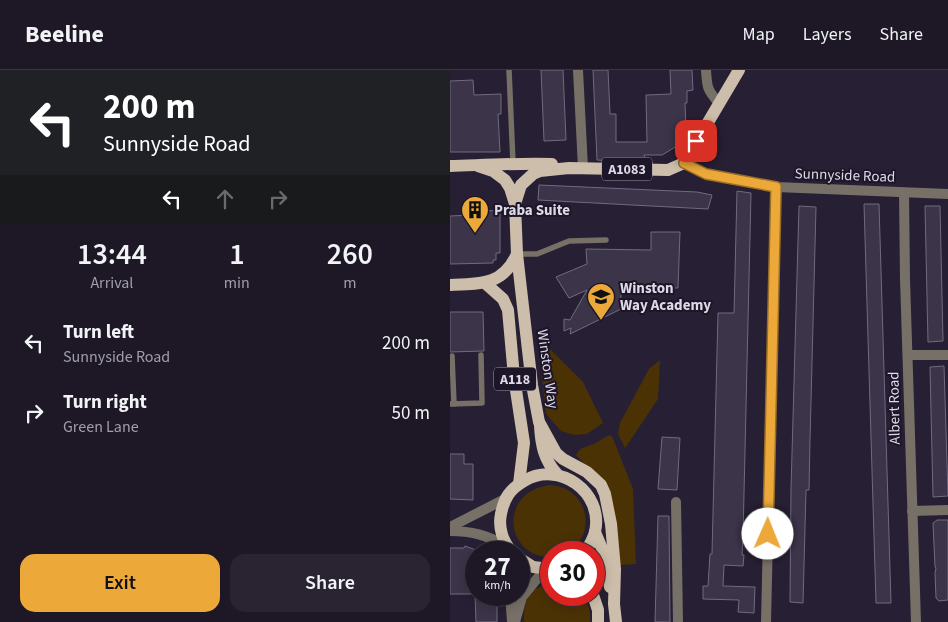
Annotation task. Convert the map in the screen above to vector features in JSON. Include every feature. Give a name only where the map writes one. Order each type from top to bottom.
[{"type":"main road","points":[[684,163],[739,70]]},
{"type":"main road","name":"A1083","points":[[478,166],[513,163],[553,164],[569,168]]},
{"type":"main road","name":"A1083","points":[[515,204],[520,185],[533,174],[540,171],[569,168],[668,170],[684,163]]},
{"type":"main road","name":"A118","points":[[450,166],[478,166],[493,171],[505,180],[510,188],[515,204],[517,248]]},
{"type":"main road","points":[[450,285],[485,283],[501,276],[512,265],[517,248]]},
{"type":"main road","name":"Winston Way","points":[[517,248],[532,385],[539,422],[556,453],[597,480],[605,494],[610,515],[614,560],[616,622]]},
{"type":"main road","name":"A118","points":[[485,283],[503,299],[508,310],[514,377],[524,443],[518,484]]},
{"type":"main road","name":"A118","points":[[539,422],[544,454],[550,467],[557,474]]},
{"type":"main road","points":[[505,541],[502,536],[500,518],[505,499],[511,490],[530,477],[557,474],[575,482],[588,495],[595,513],[595,532],[592,541]]},
{"type":"main road","name":"A118","points":[[595,532],[603,551],[614,604]]},
{"type":"main road","points":[[597,606],[598,622]]},
{"type":"street","points":[[578,70],[583,168]]},
{"type":"street","points":[[706,70],[707,88],[719,103]]},
{"type":"street","name":"Sunnyside Road","points":[[684,163],[706,174],[776,187],[948,194]]},
{"type":"street","points":[[766,622],[776,187]]},
{"type":"street","name":"Albert Road","points":[[904,192],[916,622]]},
{"type":"street","points":[[908,355],[948,355]]},
{"type":"street","points":[[450,529],[505,499]]},
{"type":"street","points":[[676,502],[678,622]]},
{"type":"street","points":[[912,510],[948,510]]},
{"type":"street","points":[[450,529],[489,536],[497,541]]},
{"type":"street","points":[[514,622],[522,597],[540,578]]},
{"type":"street","points":[[512,606],[514,622]]},
{"type":"lane","points":[[509,70],[513,163]]},
{"type":"lane","points":[[517,248],[537,254],[569,241],[606,240]]},
{"type":"lane","points":[[452,356],[452,404],[482,404],[481,355]]},
{"type":"shaded area","points":[[538,337],[583,382],[603,423],[587,434],[574,435],[561,431],[546,414]]},
{"type":"shaded area","points":[[660,360],[658,399],[625,448],[618,434],[620,423],[649,369]]},
{"type":"shaded area","points":[[609,435],[612,436],[633,489],[636,564],[620,565],[616,531],[591,471],[576,455],[580,449],[594,444]]},
{"type":"shaded area","points":[[551,485],[570,491],[577,498],[584,510],[586,523],[580,541],[540,541],[540,555],[530,550],[530,541],[520,541],[514,524],[515,511],[522,499],[534,490]]},
{"type":"shaded area","points":[[540,587],[540,606],[588,606],[590,622],[524,622],[525,606],[530,606],[530,593]]},
{"type":"building","points":[[541,70],[563,70],[566,140],[544,141]]},
{"type":"building","points":[[593,70],[608,70],[610,114],[616,114],[616,142],[647,142],[646,95],[671,94],[670,70],[692,70],[693,90],[687,91],[687,103],[685,103],[686,132],[677,146],[662,155],[644,155],[645,159],[617,158],[617,161],[597,160]]},
{"type":"building","points":[[473,80],[474,95],[501,94],[501,114],[498,114],[500,152],[450,152],[450,81]]},
{"type":"building","points":[[539,185],[697,192],[712,195],[708,209],[538,200]]},
{"type":"building","points":[[737,191],[751,193],[742,555],[744,555],[743,566],[724,565],[723,586],[755,587],[754,613],[738,612],[739,600],[703,599],[703,586],[708,586],[710,554],[712,554],[718,313],[734,313]]},
{"type":"building","points":[[864,204],[879,204],[891,603],[876,603]]},
{"type":"building","points":[[799,206],[816,207],[809,490],[806,490],[803,603],[790,602],[791,489]]},
{"type":"building","points":[[925,206],[940,206],[943,341],[928,342]]},
{"type":"building","name":"Praba Suite","points":[[473,210],[500,211],[500,253],[496,253],[496,260],[493,260],[493,263],[450,264],[450,216],[473,215]]},
{"type":"building","points":[[651,232],[680,232],[678,288],[668,288],[668,291],[642,291],[642,294],[621,293],[621,309],[570,334],[571,328],[564,331],[564,319],[570,320],[587,290],[569,298],[556,277],[587,264],[586,249],[651,250]]},
{"type":"building","points":[[450,312],[483,312],[484,351],[450,352]]},
{"type":"building","points":[[944,366],[948,496],[933,497],[930,367]]},
{"type":"building","points":[[662,437],[680,438],[677,490],[658,489]]},
{"type":"building","points":[[450,454],[464,454],[464,464],[473,464],[473,500],[450,499]]},
{"type":"building","points":[[658,516],[669,516],[670,622],[655,622]]},
{"type":"building","points":[[937,520],[948,520],[948,600],[939,601],[936,598],[933,523]]},
{"type":"building","points":[[465,546],[465,594],[450,594],[450,548],[464,548]]},
{"type":"building","points":[[475,606],[497,606],[497,622],[476,622]]},
{"type":"place","name":"Praba Suite","points":[[475,234]]},
{"type":"place","name":"Winston Way Academy","points":[[601,321]]},
{"type":"route","points":[[696,141],[684,163],[706,174],[776,187],[768,534]]}]
